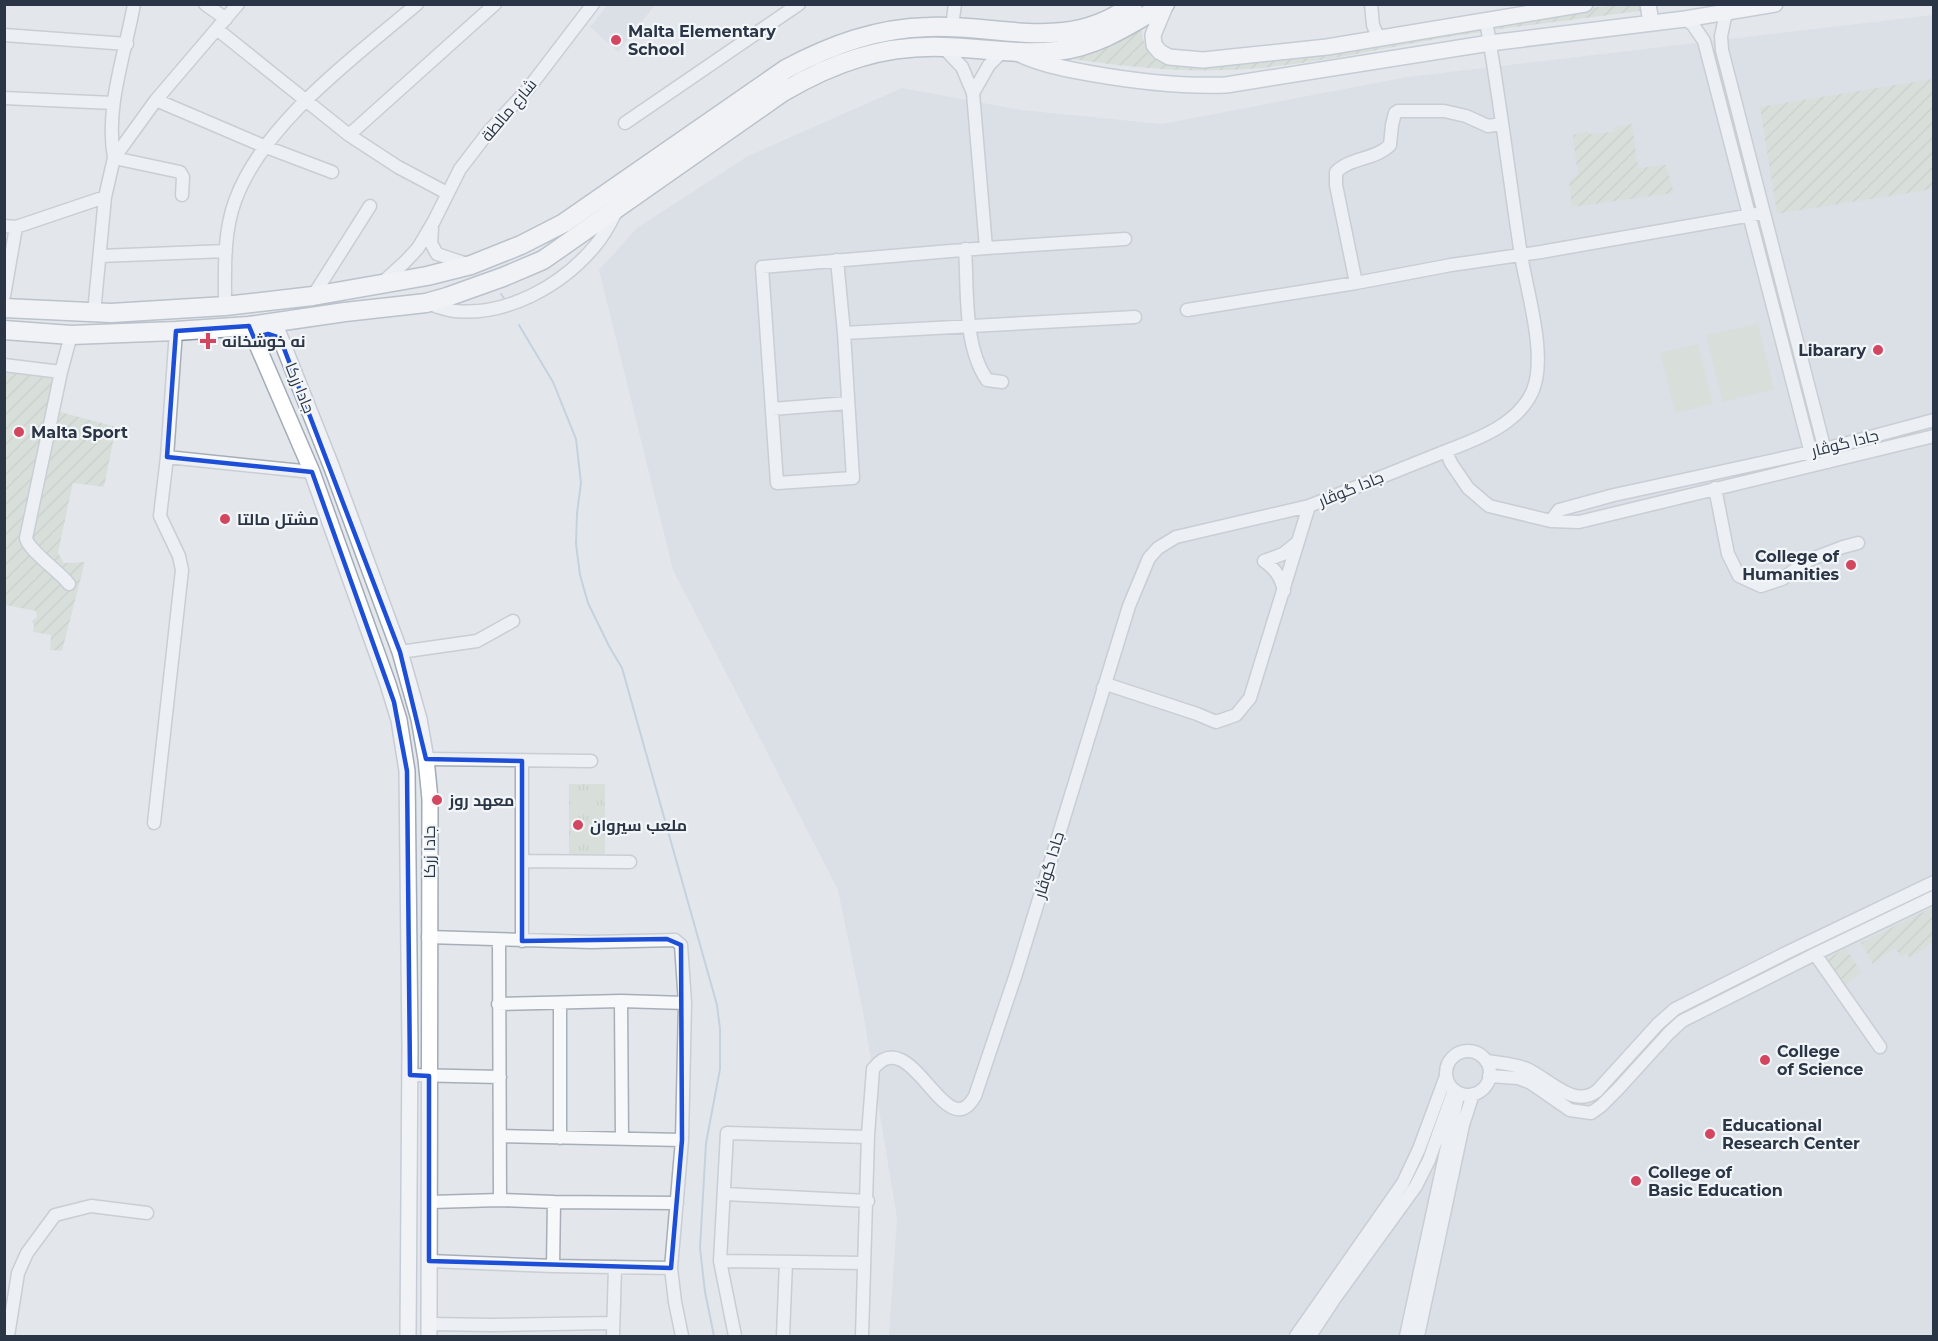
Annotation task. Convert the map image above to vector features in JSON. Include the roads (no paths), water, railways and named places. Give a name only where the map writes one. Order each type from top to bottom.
[{"type":"highway","points":[[4,308],[94,313],[225,306],[313,296],[471,266],[521,245],[564,223],[786,69],[813,54],[848,40],[876,33],[952,26],[1030,34],[1058,34],[1081,30],[1101,22],[1133,4]]},
{"type":"highway","points":[[4,330],[71,335],[249,326],[277,330],[345,312],[426,303],[464,292],[543,260],[575,240],[783,92],[811,76],[865,55],[893,49],[943,47],[1009,52],[1058,51],[1089,44],[1116,33],[1166,4]]},
{"type":"highway","points":[[564,223],[575,240]]},
{"type":"main road","points":[[1166,4],[1153,35],[1154,45],[1160,52],[1178,59],[1220,59],[1379,39],[1585,4]]},
{"type":"main road","points":[[1648,4],[1651,22]]},
{"type":"main road","points":[[1009,52],[1051,66],[1106,76],[1204,86],[1247,83],[1490,43],[1685,19],[1775,4]]},
{"type":"main road","name":"جادا زرکا","points":[[249,326],[312,471],[394,702],[403,739],[407,771],[410,1075],[408,1336]]},
{"type":"main road","points":[[257,344],[261,337],[277,330]]},
{"type":"main road","name":"جادا زرکا","points":[[277,330],[332,468],[399,652],[415,699],[426,759],[430,799],[429,1330]]},
{"type":"street","points":[[94,313],[105,197],[114,158],[111,139],[113,103],[134,4]]},
{"type":"street","points":[[205,4],[226,19]]},
{"type":"street","points":[[114,158],[156,100],[238,4]]},
{"type":"street","points":[[225,306],[226,251],[234,203],[248,172],[305,100],[417,4]]},
{"type":"street","points":[[350,135],[495,4]]},
{"type":"street","name":"شارع مالطة","points":[[380,285],[412,255],[434,221],[460,170],[528,89],[593,4]]},
{"type":"street","points":[[625,123],[799,4]]},
{"type":"street","points":[[952,26],[955,4]]},
{"type":"street","points":[[1371,4],[1373,25],[1379,39]]},
{"type":"street","points":[[1726,13],[1721,36],[1722,50],[1826,455]]},
{"type":"street","points":[[1685,19],[1700,33],[1708,54],[1813,459]]},
{"type":"street","name":"جادا گوڤار","points":[[862,1336],[868,1201],[868,1137],[873,1069],[879,1062],[886,1059],[893,1058],[906,1062],[949,1106],[957,1109],[964,1108],[971,1103],[975,1096],[1016,974],[1103,687],[1143,568],[1158,548],[1186,534],[1309,506],[1446,451],[1502,425],[1519,411],[1533,391],[1537,375],[1537,347],[1486,21]]},
{"type":"street","points":[[218,30],[350,135],[398,168],[447,193]]},
{"type":"street","points":[[4,35],[127,44]]},
{"type":"street","points":[[943,47],[962,67],[974,93],[986,248]]},
{"type":"street","points":[[1708,54],[1722,50]]},
{"type":"street","points":[[974,93],[989,65],[1009,52]]},
{"type":"street","points":[[4,98],[113,103]]},
{"type":"street","points":[[156,100],[266,147],[332,172]]},
{"type":"street","points":[[1356,283],[1336,185],[1336,172],[1344,164],[1384,151],[1390,145],[1392,125],[1395,113],[1398,111],[1444,111],[1466,116],[1488,126],[1502,124]]},
{"type":"street","points":[[114,158],[180,172],[183,177],[182,195]]},
{"type":"street","points":[[4,296],[10,227],[105,197]]},
{"type":"street","points":[[313,296],[370,206]]},
{"type":"street","points":[[426,303],[455,311],[493,309],[519,302],[558,280],[594,247],[619,207]]},
{"type":"street","points":[[1187,310],[1763,213]]},
{"type":"street","name":"شارع مالطة","points":[[434,221],[431,239],[433,250],[440,256],[456,259],[471,266]]},
{"type":"street","points":[[837,260],[853,478],[777,483],[762,267],[837,260],[965,249],[1125,239]]},
{"type":"street","points":[[965,249],[972,349],[979,368],[987,380],[1002,382]]},
{"type":"street","points":[[100,256],[226,251]]},
{"type":"street","points":[[844,333],[1135,317]]},
{"type":"street","points":[[154,823],[182,570],[179,556],[160,516],[167,457],[176,331]]},
{"type":"street","points":[[69,584],[54,567],[30,547],[26,538],[71,335]]},
{"type":"street","points":[[4,365],[61,372]]},
{"type":"street","points":[[772,409],[848,403]]},
{"type":"street","name":"جادا گوڤار","points":[[1446,451],[1451,463],[1468,488],[1489,506],[1551,521],[1579,522],[1715,488],[1934,420]]},
{"type":"street","name":"جادا گوڤار","points":[[1826,455],[1934,436]]},
{"type":"street","points":[[167,457],[312,471]]},
{"type":"street","name":"جادا گوڤار","points":[[1551,521],[1559,510],[1614,495],[1813,459]]},
{"type":"street","points":[[1715,488],[1728,554],[1739,576],[1761,586],[1782,579],[1809,560],[1858,543]]},
{"type":"street","points":[[1103,687],[1106,684],[1216,722],[1236,715],[1250,698],[1309,506]]},
{"type":"street","points":[[1284,591],[1281,579],[1275,570],[1264,561],[1283,554],[1298,542]]},
{"type":"street","points":[[399,652],[477,641],[513,621]]},
{"type":"street","points":[[426,759],[591,761]]},
{"type":"street","points":[[522,761],[522,940]]},
{"type":"street","points":[[522,861],[630,862]]},
{"type":"street","points":[[1486,1060],[1489,1076],[1484,1088],[1473,1094],[1456,1092],[1448,1084],[1446,1070],[1451,1058],[1463,1051],[1476,1052],[1486,1060],[1526,1068],[1575,1097],[1590,1096],[1675,1009],[1934,882]]},
{"type":"street","points":[[1489,1076],[1518,1078],[1531,1083],[1570,1110],[1591,1113],[1601,1106],[1683,1021],[1934,897]]},
{"type":"street","points":[[428,937],[499,940],[675,940],[681,945],[685,1003],[682,1140],[671,1268],[682,1336]]},
{"type":"street","points":[[499,940],[500,1200]]},
{"type":"street","points":[[1815,954],[1880,1047]]},
{"type":"street","points":[[498,1004],[621,1001],[685,1003]]},
{"type":"street","points":[[621,1001],[622,1139]]},
{"type":"street","points":[[560,1003],[560,1138]]},
{"type":"street","points":[[410,1075],[500,1077]]},
{"type":"street","points":[[1296,1336],[1403,1183],[1416,1158],[1446,1076]]},
{"type":"street","points":[[1310,1336],[1416,1186],[1456,1092]]},
{"type":"street","points":[[1406,1336],[1456,1092]]},
{"type":"street","points":[[1418,1336],[1463,1125],[1473,1094]]},
{"type":"street","points":[[735,1336],[720,1261],[727,1132],[868,1137]]},
{"type":"street","points":[[501,1136],[682,1140]]},
{"type":"street","points":[[725,1194],[868,1201]]},
{"type":"street","points":[[430,1202],[500,1200],[677,1203]]},
{"type":"street","points":[[552,1266],[554,1202]]},
{"type":"street","points":[[8,1336],[18,1273],[27,1253],[55,1215],[91,1206],[147,1213]]},
{"type":"street","points":[[429,1261],[671,1268]]},
{"type":"street","points":[[720,1261],[864,1263]]},
{"type":"street","points":[[783,1336],[786,1262]]},
{"type":"street","points":[[613,1336],[615,1267]]},
{"type":"street","points":[[429,1330],[553,1330],[613,1323]]},
{"type":"waterway","points":[[501,294],[506,301]]},
{"type":"waterway","points":[[519,325],[553,382],[576,439],[581,483],[576,544],[580,575],[588,603],[622,668],[717,1005],[720,1029],[720,1069],[706,1143],[700,1248],[705,1292],[714,1336]]},
{"type":"place","name":"Malta Elementary School","points":[[616,40]]},
{"type":"place","name":"نه خوشخانه","points":[[208,341]]},
{"type":"place","name":"Libarary","points":[[1878,350]]},
{"type":"place","name":"Malta Sport","points":[[19,432]]},
{"type":"place","name":"مشتل مالتا","points":[[225,519]]},
{"type":"place","name":"College of Humanities","points":[[1851,565]]},
{"type":"place","name":"معهد روز","points":[[437,800]]},
{"type":"place","name":"ملعب سيروان","points":[[578,825]]},
{"type":"place","name":"College of Science","points":[[1765,1060]]},
{"type":"place","name":"Educational Research Center","points":[[1710,1134]]},
{"type":"place","name":"College of Basic Education","points":[[1636,1181]]}]
